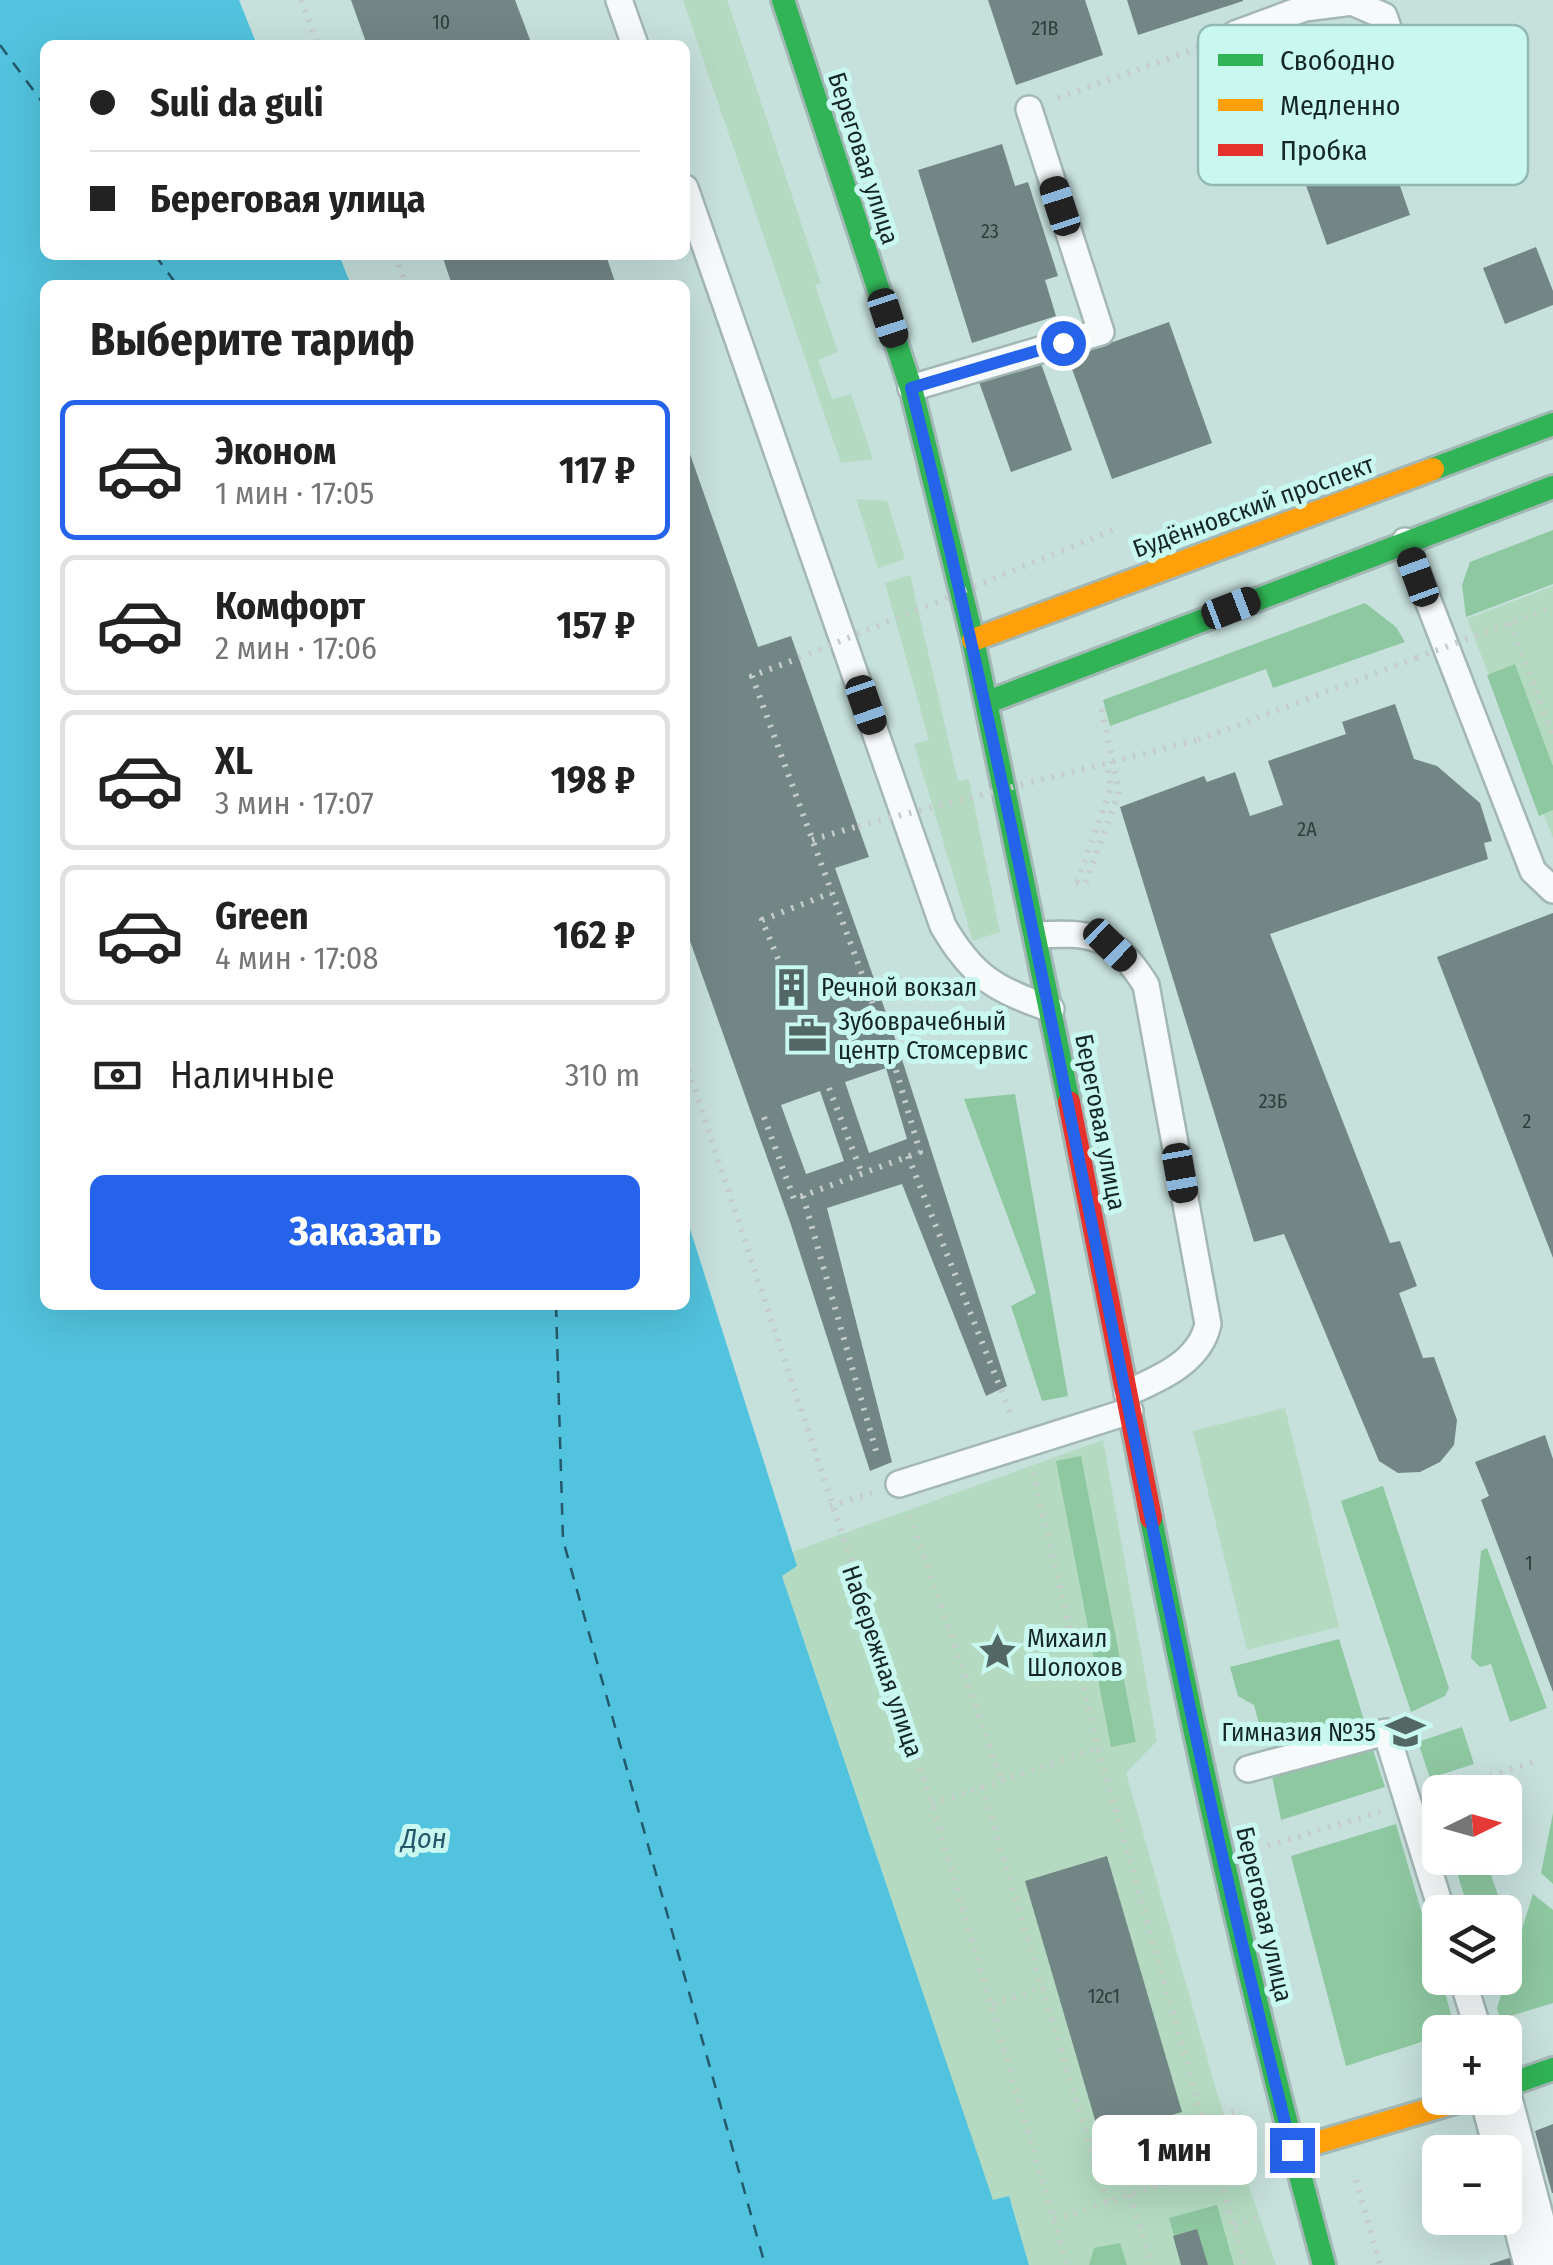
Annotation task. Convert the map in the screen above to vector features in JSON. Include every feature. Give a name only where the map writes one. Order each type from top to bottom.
[{"type":"main road","name":"Береговая улица","points":[[783,0],[911,388],[988,702],[1186,1698],[1279,2100],[1324,2265]]},
{"type":"main road","name":"Будённовский проспект","points":[[973,640],[1553,424]]},
{"type":"main road","points":[[988,702],[1553,488]]},
{"type":"main road","points":[[1522,2080],[1553,2069]]},
{"type":"main road","points":[[1292,2150],[1422,2113]]},
{"type":"street","points":[[1500,2115],[1540,2265]]},
{"type":"lane","points":[[619,0],[633,40]]},
{"type":"lane","points":[[1256,25],[1304,4],[1352,2],[1384,16],[1387,25]]},
{"type":"lane","points":[[911,388],[1101,332],[1029,109]]},
{"type":"lane","points":[[690,202],[943,926],[964,962],[1004,992],[1051,1009]]},
{"type":"lane","points":[[1405,541],[1533,871],[1553,890]]},
{"type":"lane","points":[[899,1484],[1026,1444],[1128,1402],[1194,1353],[1205,1338],[1208,1324],[1146,985],[1110,945],[1085,932],[1036,935]]},
{"type":"lane","points":[[1248,1768],[1386,1732],[1437,1895]]},
{"type":"path","points":[[302,0],[316,40]]},
{"type":"path","points":[[1029,109],[1181,54]]},
{"type":"path","points":[[764,1117],[794,1199],[920,1152],[891,1053],[752,676],[1115,529]]},
{"type":"path","points":[[812,840],[1198,740],[1553,607]]},
{"type":"path","points":[[1510,623],[1553,735]]},
{"type":"path","points":[[1100,701],[1119,792],[1085,884],[1076,884],[1111,788],[1106,762]]},
{"type":"path","points":[[790,988],[762,920],[831,893]]},
{"type":"path","name":"Набережная улица","points":[[690,1075],[932,1804],[1067,2265]]},
{"type":"path","points":[[829,1088],[862,1174]]},
{"type":"path","points":[[908,1156],[998,1391]]},
{"type":"path","points":[[803,1196],[880,1466]]},
{"type":"path","points":[[1026,1444],[1098,1748],[1245,2265]]},
{"type":"path","points":[[899,1484],[1002,1780]]},
{"type":"path","points":[[932,1804],[1098,1748]]},
{"type":"path","points":[[1494,1775],[1536,1761]]},
{"type":"path","points":[[982,1786],[1107,2202]]},
{"type":"path","points":[[1266,1846],[1422,1799]]},
{"type":"path","points":[[993,2004],[1044,1987]]},
{"type":"path","points":[[1203,2120],[1279,2100]]},
{"type":"path","points":[[1054,2220],[1218,2166]]},
{"type":"path","points":[[1130,2195],[1152,2265]]},
{"type":"green space","points":[[683,0],[727,0],[821,283],[815,285],[838,352],[818,360],[832,399],[851,394],[873,459],[841,463]]},
{"type":"green space","points":[[856,499],[887,501],[905,559],[878,568]]},
{"type":"green space","points":[[1553,530],[1553,584],[1466,617],[1462,585],[1470,562]]},
{"type":"green space","points":[[910,575],[958,781],[969,779],[1000,932],[973,941],[914,744],[929,740],[885,583]]},
{"type":"green space","points":[[1553,586],[1553,838],[1467,619]]},
{"type":"green space","points":[[1365,603],[1396,627],[1405,642],[1273,688],[1266,669],[1110,726],[1103,700]]},
{"type":"green space","points":[[1515,664],[1553,766],[1553,810],[1539,816],[1487,675]]},
{"type":"green space","points":[[1015,1094],[1068,1396],[1042,1401],[1011,1306],[1036,1293],[964,1099]]},
{"type":"green space","points":[[1285,1408],[1339,1627],[1247,1650],[1193,1431]]},
{"type":"green space","points":[[1103,1440],[1157,1741],[1126,1773],[1218,2096],[1276,2265],[1029,2265],[1009,2196],[993,2201],[782,1576],[797,1566],[792,1552]]},
{"type":"green space","points":[[1081,1456],[1136,1742],[1111,1747],[1056,1461]]},
{"type":"green space","points":[[1383,1486],[1449,1688],[1445,1696],[1411,1712],[1341,1501]]},
{"type":"green space","points":[[1487,1548],[1547,1708],[1510,1722],[1491,1664],[1480,1667],[1471,1658],[1481,1551]]},
{"type":"green space","points":[[1339,1639],[1364,1720],[1265,1746],[1254,1705],[1238,1696],[1230,1667]]},
{"type":"green space","points":[[1462,1727],[1474,1764],[1429,1775],[1418,1742]]},
{"type":"green space","points":[[1372,1747],[1385,1787],[1281,1820],[1272,1776]]},
{"type":"green space","points":[[1553,1813],[1553,1884],[1541,1873]]},
{"type":"green space","points":[[1396,1824],[1422,1914],[1422,1995],[1446,1995],[1451,2015],[1422,2015],[1422,2042],[1346,2066],[1291,1856]]},
{"type":"green space","points":[[1458,1875],[1491,1875],[1498,1895],[1464,1895]]},
{"type":"green space","points":[[1533,1894],[1553,1910],[1553,2003],[1513,2015],[1499,2015],[1501,1995],[1522,1995],[1522,1929]]},
{"type":"green space","points":[[1217,2205],[1234,2265],[1182,2265],[1169,2218]]},
{"type":"green space","points":[[1120,2243],[1127,2265],[1089,2265],[1094,2248]]},
{"type":"water","name":"Дон","points":[[0,0],[239,0],[255,40],[40,40],[40,260],[341,260],[349,280],[40,280],[40,1310],[690,1310],[690,1229],[797,1566],[782,1576],[993,2200],[1009,2196],[1029,2265],[0,2265]]},
{"type":"building","points":[[351,0],[515,0],[530,40],[365,40]]},
{"type":"building","points":[[988,0],[1085,0],[1103,55],[1016,85]]},
{"type":"building","points":[[1127,0],[1243,0],[1243,1],[1138,35]]},
{"type":"building","points":[[1002,144],[1015,186],[1028,182],[1058,276],[1045,280],[1056,316],[972,343],[918,170]]},
{"type":"building","points":[[1306,185],[1400,185],[1410,215],[1327,245]]},
{"type":"building","points":[[1536,247],[1553,291],[1553,305],[1505,324],[1483,268]]},
{"type":"building","points":[[444,260],[608,260],[614,280],[450,280]]},
{"type":"building","points":[[1169,322],[1212,443],[1112,479],[1068,358]]},
{"type":"building","points":[[1040,361],[1072,450],[1011,472],[979,382]]},
{"type":"building","name":"Речной вокзал","points":[[690,454],[758,647],[791,636],[869,857],[835,868],[898,1047],[1007,1386],[986,1396],[902,1184],[827,1208],[892,1462],[870,1471],[790,1222],[690,941]],"holes":[[[886,1068],[907,1139],[869,1153],[845,1082]],[[820,1091],[844,1161],[806,1174],[781,1105]]]},
{"type":"building","points":[[1395,704],[1414,759],[1437,766],[1480,803],[1492,841],[1484,843],[1488,859],[1270,934],[1390,1243],[1400,1241],[1417,1286],[1399,1293],[1423,1358],[1434,1357],[1457,1420],[1454,1445],[1440,1462],[1420,1472],[1398,1473],[1379,1461],[1284,1234],[1254,1242],[1120,807],[1204,776],[1207,782],[1235,772],[1250,816],[1283,805],[1268,761],[1346,734],[1342,722]]},
{"type":"building","points":[[1553,913],[1553,1258],[1437,957]]},
{"type":"building","points":[[1545,1435],[1553,1459],[1553,1692],[1481,1500],[1489,1496],[1475,1462]]},
{"type":"building","points":[[1107,1856],[1182,2112],[1100,2137],[1025,1881]]},
{"type":"building","points":[[1553,2124],[1553,2193],[1552,2193],[1535,2131]]},
{"type":"building","points":[[1197,2229],[1208,2265],[1181,2265],[1173,2236]]},
{"type":"building","points":[[1516,2256],[1519,2265],[1490,2265],[1490,2264]]},
{"type":"ferry route","points":[[0,45],[40,99]]},
{"type":"ferry route","points":[[159,260],[173,280]]},
{"type":"ferry route","points":[[556,1310],[563,1540],[765,2265]]},
{"type":"traffic: fast","points":[[783,0],[911,388],[973,640],[1069,1102]]},
{"type":"traffic: fast","points":[[1433,469],[1553,424]]},
{"type":"traffic: fast","points":[[988,702],[1553,487]]},
{"type":"traffic: fast","points":[[1151,1518],[1231,1893],[1324,2265]]},
{"type":"traffic: fast","points":[[1522,2080],[1553,2069]]},
{"type":"traffic: slow","points":[[973,640],[1433,469]]},
{"type":"traffic: slow","points":[[1292,2150],[1422,2112]]},
{"type":"traffic: jam","points":[[1069,1102],[1151,1518]]},
{"type":"place","name":"Речной вокзал","points":[[791,987]]},
{"type":"place","name":"Зубоврачебный центр Стомсервис","points":[[808,1035]]},
{"type":"place","name":"Михаил Шолохов","points":[[997,1652]]},
{"type":"place","name":"Гимназия №35","points":[[1406,1732]]},
{"type":"route","points":[[1063,343],[911,388],[988,702],[1186,1698],[1292,2150]]}]
